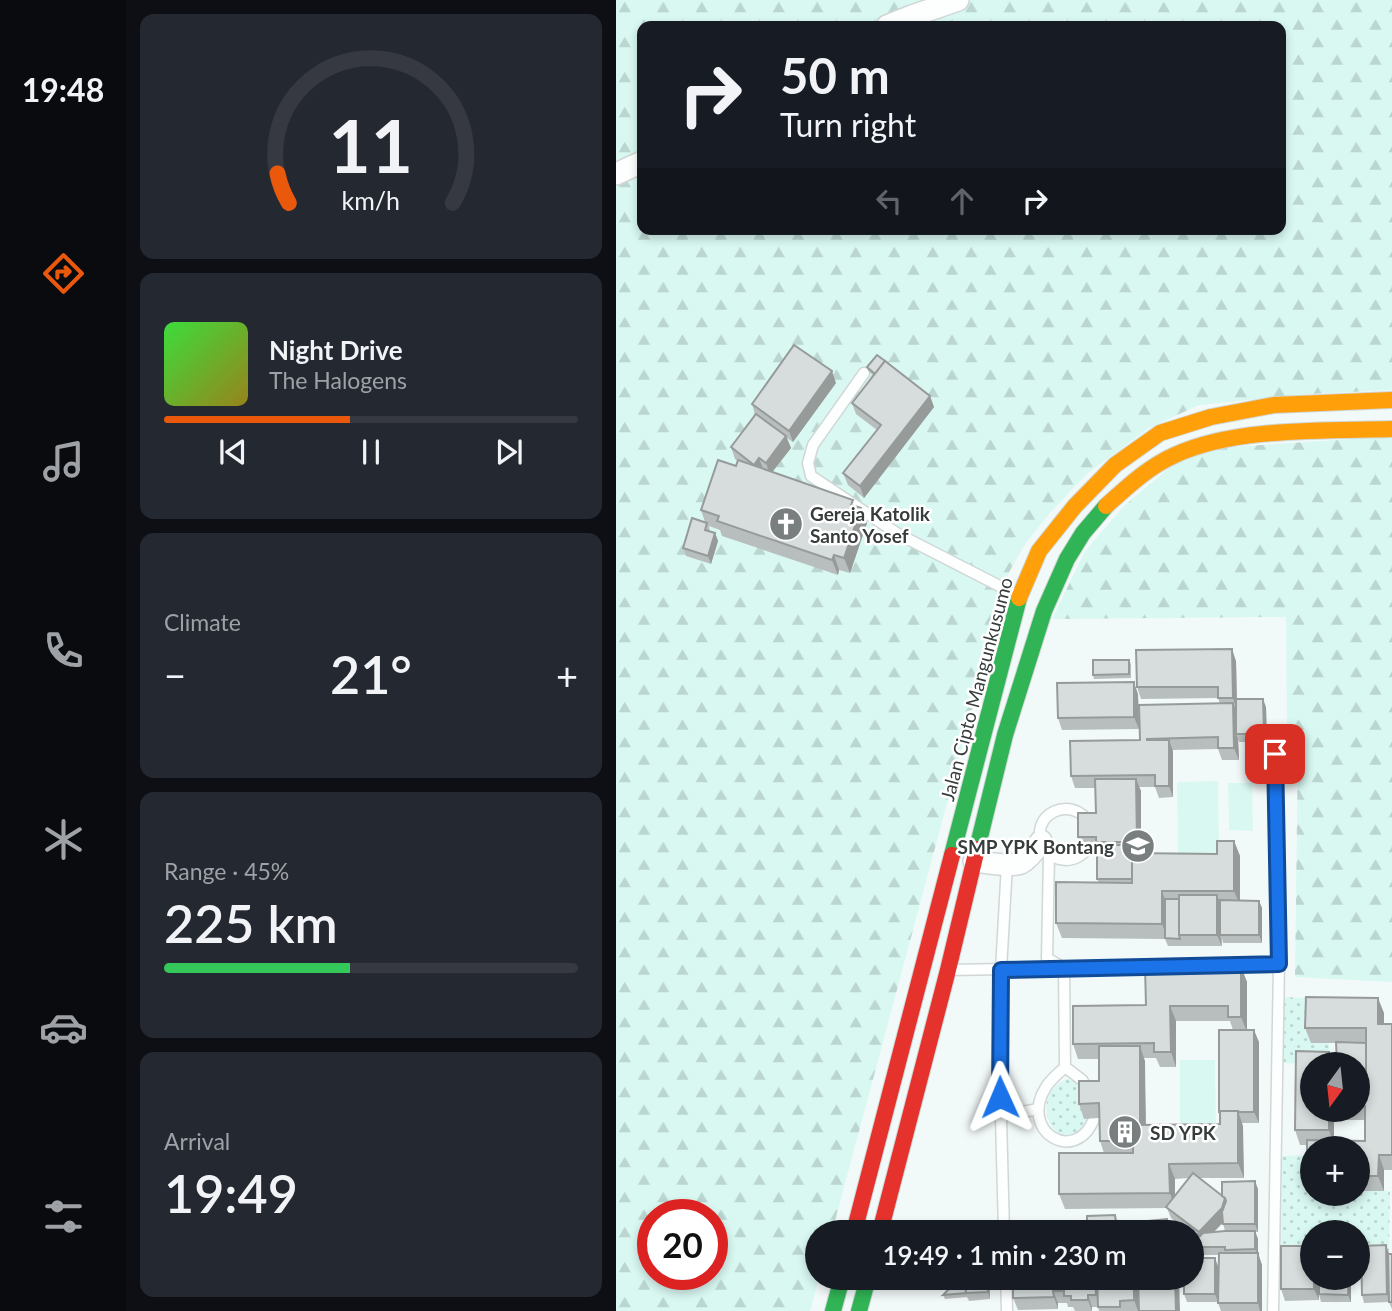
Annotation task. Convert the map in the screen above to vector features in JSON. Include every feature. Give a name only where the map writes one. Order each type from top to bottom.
[{"type":"street","points":[[900,21],[958,0]]},
{"type":"street","points":[[616,174],[637,164]]},
{"type":"street","name":"Jalan Cipto Mangunkusumo","points":[[856,1220],[1019,597],[1040,551],[1075,506],[1115,465],[1160,433],[1211,417],[1274,405],[1392,400]]},
{"type":"street","name":"Jalan Cipto Mangunkusumo","points":[[883,1220],[1005,735],[1044,611],[1067,559],[1083,533],[1100,512],[1138,477],[1175,455],[1218,441],[1275,433],[1392,429]]},
{"type":"street","points":[[974,861],[1021,863],[1034,852],[1045,848]]},
{"type":"street","points":[[833,1311],[839,1290]]},
{"type":"street","points":[[859,1311],[865,1290]]},
{"type":"lane","points":[[864,373],[813,445],[808,463],[811,476],[898,534],[1019,597]]},
{"type":"lane","points":[[1273,1311],[1279,964],[1275,754]]},
{"type":"lane","points":[[1041,969],[1047,958],[1045,848],[1041,826],[1045,819],[1065,808],[1080,812],[1090,825]]},
{"type":"lane","points":[[1045,848],[1055,858],[1070,860],[1083,854],[1088,848]]},
{"type":"lane","points":[[1004,1220],[1001,970],[1007,864]]},
{"type":"lane","points":[[1047,958],[1064,968]]},
{"type":"lane","points":[[948,970],[1279,964]]},
{"type":"lane","points":[[1064,968],[1065,1068],[1046,1087],[1038,1118],[1046,1133],[1062,1141],[1070,1141],[1086,1134],[1094,1119]]},
{"type":"lane","points":[[1065,1068],[1082,1080],[1090,1091]]},
{"type":"lane","points":[[1001,1116],[1038,1110]]},
{"type":"lane","points":[[1006,1290],[1007,1311]]},
{"type":"green space","points":[[616,0],[1392,0],[1392,390],[1309,394],[1199,405],[1149,428],[1088,473],[1026,543],[1009,572],[835,1220],[805,1220],[805,1290],[816,1290],[810,1311],[616,1311]]},
{"type":"green space","points":[[1392,436],[1392,982],[1295,977],[1298,739],[1287,736],[1286,617],[1052,619],[1085,551],[1124,506],[1174,464],[1218,448]]},
{"type":"green space","points":[[1218,781],[1219,855],[1178,855],[1177,782]]},
{"type":"green space","points":[[1228,783],[1252,783],[1253,831],[1229,830]]},
{"type":"green space","points":[[1281,997],[1311,998],[1311,1042],[1329,1043],[1329,1052],[1300,1052],[1300,1063],[1280,1063]]},
{"type":"green space","points":[[1180,1060],[1215,1060],[1216,1130],[1180,1130]]},
{"type":"green space","points":[[1067,1079],[1086,1093],[1087,1116],[1079,1130],[1070,1135],[1062,1135],[1054,1129],[1047,1109],[1048,1098],[1055,1087]]},
{"type":"green space","points":[[1300,1155],[1300,1206],[1370,1206],[1370,1191],[1390,1191],[1389,1251],[1370,1251],[1370,1220],[1300,1220],[1300,1252],[1281,1252],[1282,1156]]},
{"type":"building","points":[[794,345],[832,371],[789,431],[752,404]]},
{"type":"building","points":[[877,355],[885,361],[875,374],[867,367]]},
{"type":"building","points":[[885,361],[930,396],[860,486],[843,473],[881,425],[852,403]]},
{"type":"building","points":[[756,414],[786,436],[766,463],[759,458],[754,465],[731,447]]},
{"type":"building","name":"Gereja Katolik Santo Yosef","points":[[718,460],[736,466],[738,460],[853,500],[851,505],[861,508],[844,558],[834,555],[832,560],[717,521],[719,516],[701,510]]},
{"type":"building","points":[[692,518],[707,523],[705,530],[715,533],[708,556],[683,548]]},
{"type":"building","points":[[1232,649],[1233,698],[1218,698],[1218,687],[1137,687],[1136,650]]},
{"type":"building","points":[[1093,660],[1129,660],[1129,674],[1093,675]]},
{"type":"building","points":[[1134,682],[1134,717],[1058,718],[1057,683]]},
{"type":"building","points":[[1236,699],[1263,699],[1264,734],[1236,734]]},
{"type":"building","points":[[1233,703],[1234,748],[1218,748],[1218,737],[1147,739],[1169,740],[1169,786],[1155,786],[1155,775],[1071,776],[1070,741],[1140,740],[1139,705]]},
{"type":"building","points":[[1095,779],[1136,779],[1137,842],[1096,842],[1096,837],[1078,837],[1078,813],[1096,813]]},
{"type":"building","points":[[1217,841],[1234,841],[1234,891],[1162,891],[1162,924],[1056,923],[1056,882],[1132,883],[1132,853],[1217,854]]},
{"type":"building","points":[[1097,845],[1138,845],[1138,853],[1132,853],[1132,879],[1097,879]]},
{"type":"building","points":[[1179,895],[1217,895],[1217,935],[1179,935]]},
{"type":"building","points":[[1165,899],[1179,899],[1180,939],[1165,938]]},
{"type":"building","points":[[1220,900],[1259,901],[1259,935],[1220,935]]},
{"type":"building","name":"SD YPK","points":[[1241,967],[1241,1017],[1228,1017],[1228,1006],[1170,1006],[1171,1052],[1154,1052],[1154,1043],[1073,1044],[1073,1006],[1146,1005],[1145,968]]},
{"type":"building","points":[[1306,997],[1378,998],[1378,1024],[1392,1024],[1392,1155],[1379,1155],[1378,1176],[1370,1176],[1370,1136],[1365,1136],[1365,1122],[1370,1122],[1370,1052],[1366,1052],[1366,1028],[1305,1028]]},
{"type":"building","name":"SD YPK","points":[[1219,1030],[1254,1030],[1254,1112],[1219,1112]]},
{"type":"building","points":[[1336,1042],[1366,1043],[1366,1052],[1336,1052]]},
{"type":"building","name":"SD YPK","points":[[1099,1046],[1140,1046],[1140,1125],[1220,1124],[1220,1111],[1238,1111],[1238,1163],[1169,1164],[1170,1193],[1059,1194],[1059,1153],[1133,1153],[1133,1141],[1100,1141],[1099,1103],[1079,1104],[1079,1081],[1099,1081]]},
{"type":"building","points":[[1296,1051],[1329,1052],[1300,1052],[1300,1122],[1329,1122],[1329,1130],[1295,1130]]},
{"type":"building","points":[[1193,1173],[1225,1198],[1222,1208],[1204,1227],[1204,1220],[1183,1220],[1166,1207]]},
{"type":"building","points":[[1255,1181],[1255,1224],[1223,1224],[1222,1212],[1226,1201],[1222,1196],[1222,1182]]},
{"type":"building","points":[[1115,1215],[1116,1220],[1087,1220],[1087,1216]]},
{"type":"building","points":[[1255,1231],[1255,1249],[1225,1250],[1225,1247],[1204,1247],[1204,1233]]},
{"type":"building","points":[[1386,1245],[1387,1294],[1362,1295],[1362,1290],[1370,1290],[1370,1246]]},
{"type":"building","points":[[1281,1246],[1300,1246],[1300,1289],[1281,1289]]},
{"type":"building","points":[[1219,1253],[1258,1253],[1258,1303],[1218,1303]]},
{"type":"building","points":[[1388,1254],[1392,1254],[1392,1302],[1389,1302]]},
{"type":"building","points":[[1204,1258],[1215,1258],[1215,1294],[1184,1294],[1184,1290],[1204,1290]]},
{"type":"building","points":[[948,1290],[966,1290],[967,1293],[943,1295]]},
{"type":"building","points":[[966,1290],[988,1290],[988,1292],[966,1293]]},
{"type":"building","points":[[1013,1290],[1096,1290],[1096,1295],[1088,1295],[1088,1300],[1071,1300],[1071,1296],[1064,1296],[1064,1291],[1053,1291],[1054,1297],[1013,1298]]},
{"type":"building","points":[[1097,1290],[1134,1290],[1134,1300],[1120,1301],[1120,1307],[1098,1307]]},
{"type":"building","points":[[1138,1290],[1175,1290],[1176,1311],[1139,1311]]},
{"type":"building","points":[[1319,1290],[1348,1290],[1348,1295],[1319,1294]]},
{"type":"traffic: fast","points":[[977,849],[1005,735],[1044,611],[1067,559],[1083,533],[1106,506]]},
{"type":"traffic: fast","points":[[952,855],[1019,598]]},
{"type":"traffic: fast","points":[[833,1311],[839,1290]]},
{"type":"traffic: fast","points":[[859,1311],[865,1290]]},
{"type":"traffic: slow","points":[[1019,598],[1039,551],[1075,506],[1115,465],[1160,433],[1211,417],[1274,405],[1392,400]]},
{"type":"traffic: slow","points":[[1106,506],[1156,465],[1199,446],[1225,439],[1281,432],[1392,429]]},
{"type":"traffic: jam","points":[[883,1220],[977,849]]},
{"type":"traffic: jam","points":[[857,1220],[952,855]]},
{"type":"place","name":"Gereja Katolik Santo Yosef","points":[[786,524]]},
{"type":"place","name":"SMP YPK Bontang","points":[[1138,846]]},
{"type":"place","name":"SD YPK","points":[[1125,1132]]},
{"type":"route","points":[[1000,1097],[1001,970],[1279,964],[1275,754]]}]
